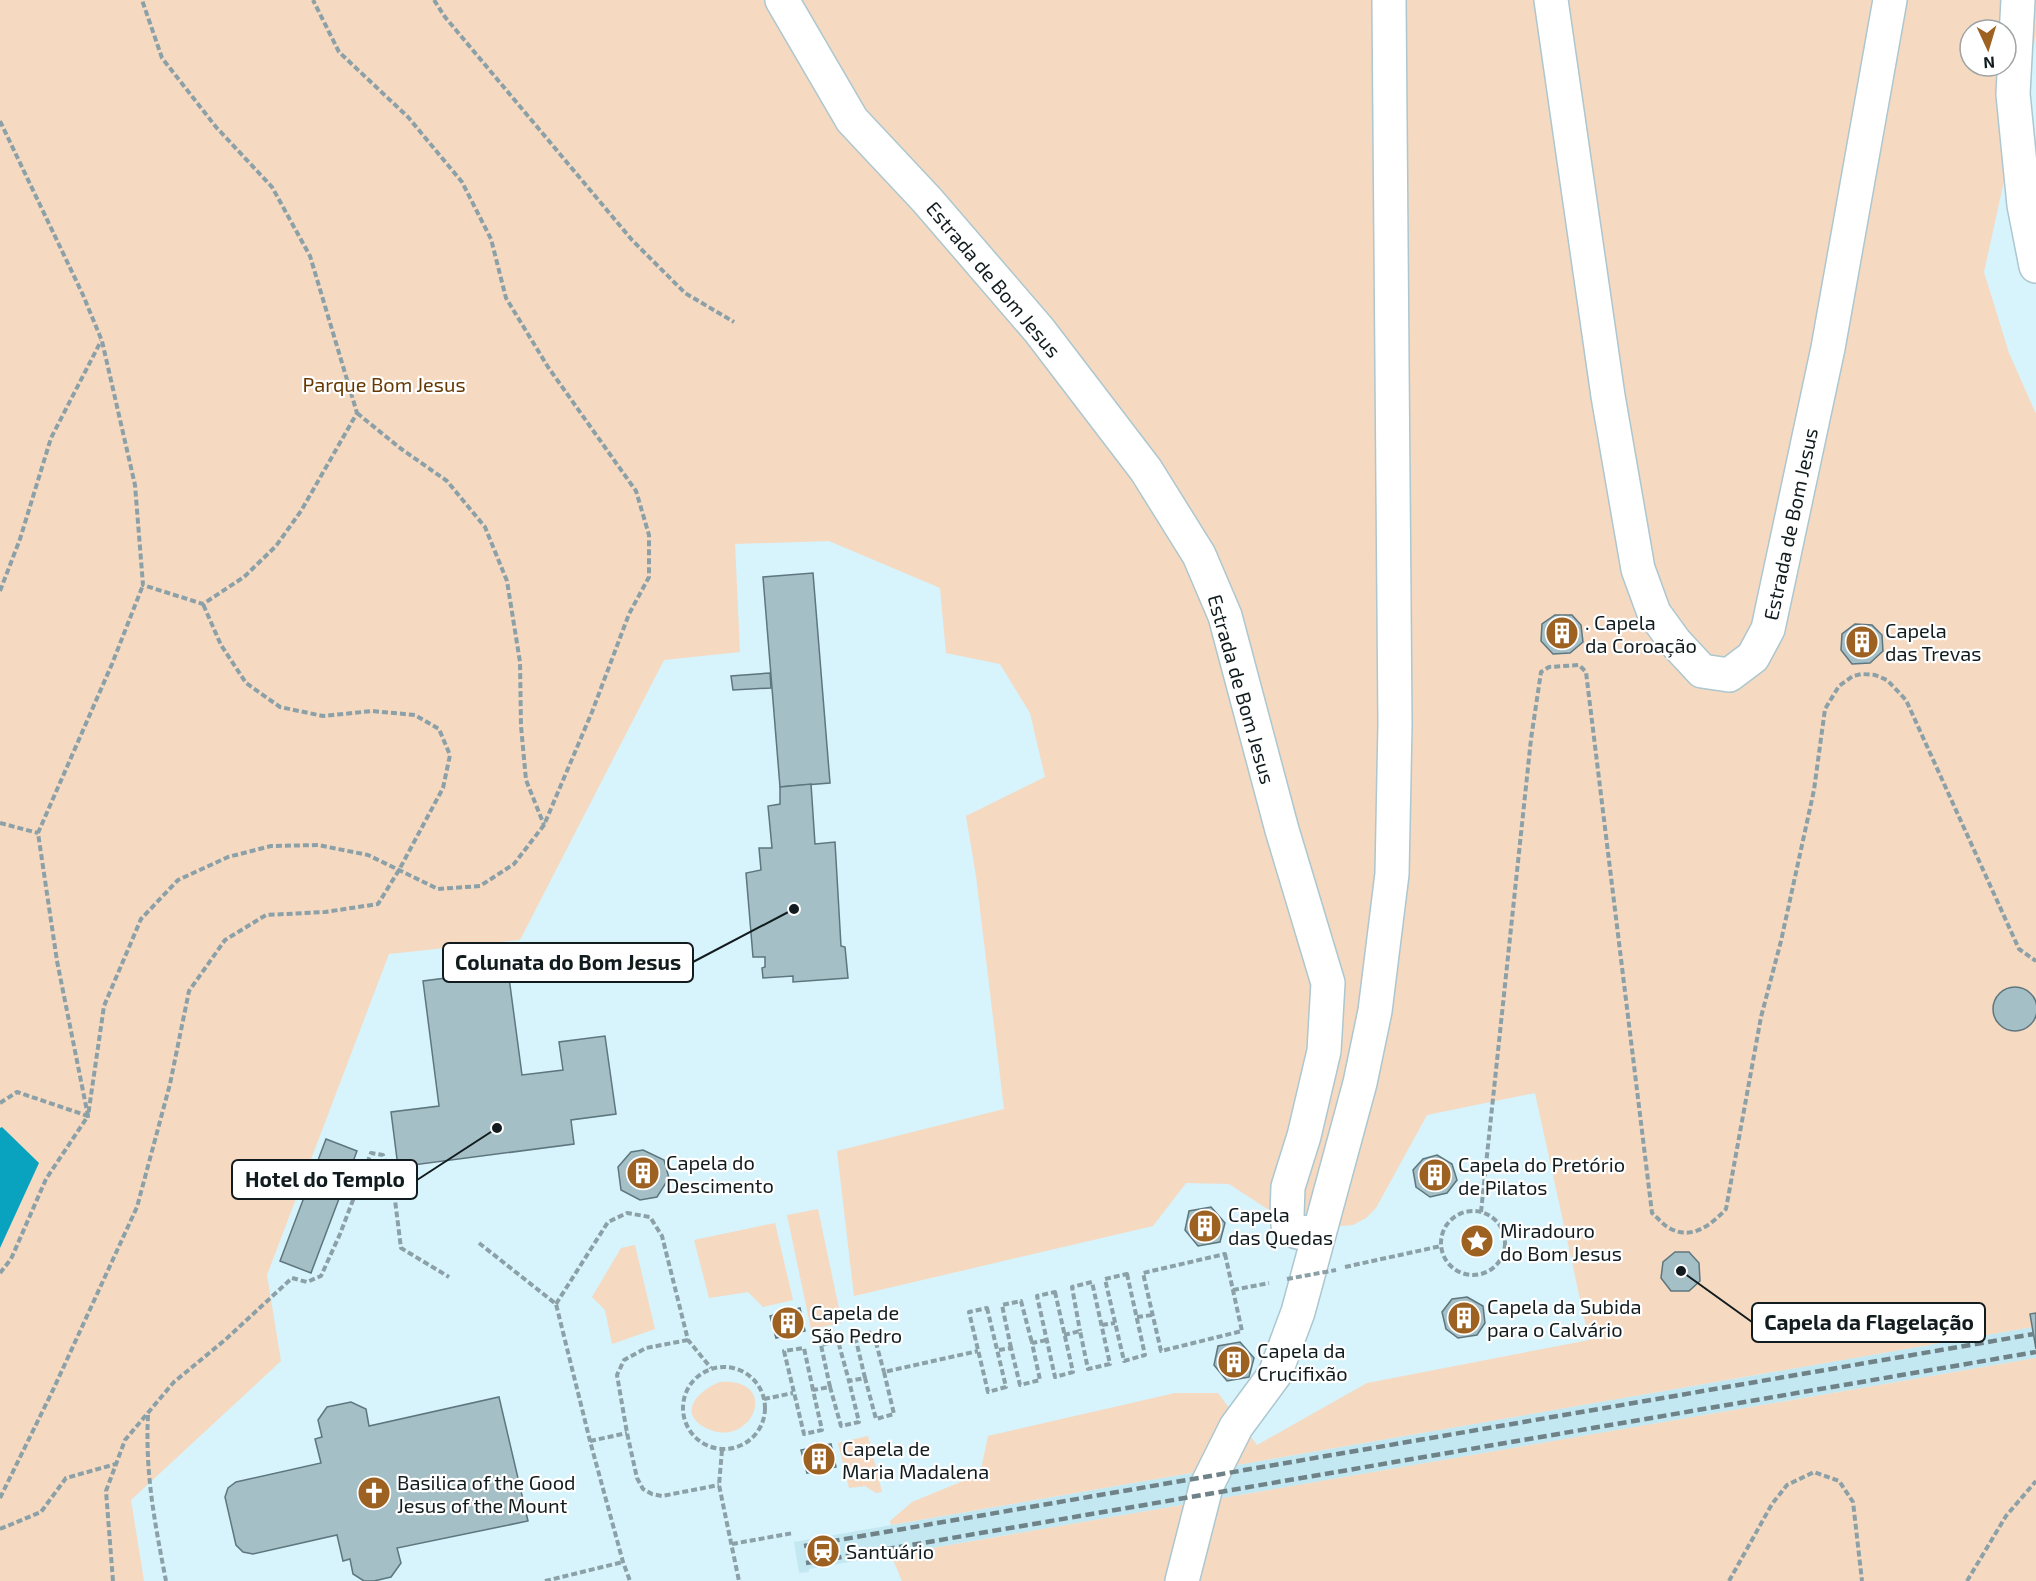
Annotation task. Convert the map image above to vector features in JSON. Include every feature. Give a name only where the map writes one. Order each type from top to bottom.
[{"type":"main road","name":"Estrada de Bom Jesus","points":[[782,0],[852,120],[927,200],[1039,330],[1146,470],[1199,555],[1225,616],[1282,830],[1328,982],[1324,1051],[1304,1136],[1288,1187],[1288,1225],[1297,1232],[1319,1233]]},
{"type":"main road","points":[[1182,1581],[1206,1486],[1236,1427],[1275,1374],[1298,1312],[1360,1083],[1375,1011],[1392,874],[1395,712],[1389,0]]},
{"type":"main road","name":"Estrada de Bom Jesus","points":[[1551,0],[1608,396],[1638,569],[1654,613],[1675,642],[1702,671],[1729,675],[1753,657],[1768,629],[1828,348],[1890,0]]},
{"type":"main road","points":[[2018,0],[2013,93],[2024,205],[2036,266]]},
{"type":"path","points":[[142,0],[162,58],[216,127],[272,187],[310,256],[357,413],[400,448],[447,481],[485,527],[507,581],[520,662],[521,726],[526,780],[544,825]]},
{"type":"path","points":[[0,1273],[11,1259],[46,1179],[88,1116],[104,1006],[141,919],[178,880],[228,857],[271,846],[318,845],[368,855],[438,890],[480,886],[514,864],[544,825],[592,712],[629,614],[649,577],[649,535],[636,491],[548,367],[506,298],[491,239],[462,182],[408,117],[339,52],[313,0]]},
{"type":"path","points":[[434,0],[445,17],[632,240],[685,293],[734,322]]},
{"type":"path","points":[[0,121],[83,295],[102,341],[135,485],[142,585],[112,664],[38,833],[57,961],[88,1116]]},
{"type":"path","points":[[0,591],[20,539],[51,438],[102,341]]},
{"type":"path","points":[[203,604],[244,578],[276,546],[301,511],[357,413]]},
{"type":"path","points":[[0,1498],[53,1390],[137,1207],[170,1084],[189,991],[225,940],[266,915],[325,912],[378,904],[443,788],[450,754],[439,729],[415,715],[372,711],[323,716],[280,707],[246,683],[221,645],[203,604],[142,585]]},
{"type":"path","points":[[1481,1212],[1531,739],[1541,672],[1549,667],[1579,665],[1586,672],[1652,1213],[1671,1229],[1692,1232],[1712,1224],[1726,1209],[1761,1017],[1781,941],[1814,790],[1825,709],[1839,686],[1853,676],[1875,675],[1887,680],[1906,700],[2019,949],[2036,960]]},
{"type":"path","points":[[0,823],[38,833]]},
{"type":"path","points":[[0,1103],[17,1092],[88,1116]]},
{"type":"path","points":[[113,1581],[106,1491],[125,1440],[174,1382],[225,1340],[292,1278],[308,1282],[321,1275],[340,1234],[370,1153],[383,1155],[393,1184],[400,1248],[449,1277]]},
{"type":"path","points":[[1481,1212],[1490,1215],[1498,1222],[1505,1241],[1504,1252],[1499,1262],[1491,1269],[1471,1275],[1451,1266],[1444,1257],[1441,1246],[1445,1227],[1452,1219],[1461,1213],[1481,1212]]},
{"type":"path","points":[[556,1304],[608,1222],[627,1213],[650,1217],[662,1236],[688,1340],[711,1368]]},
{"type":"path","points":[[479,1243],[556,1304],[590,1441],[630,1581]]},
{"type":"path","points":[[1359,1264],[1441,1246]]},
{"type":"path","points":[[1225,1254],[1242,1331],[1161,1352],[1153,1315],[1143,1273],[1225,1254]]},
{"type":"path","points":[[1287,1279],[1336,1270]]},
{"type":"path","points":[[1127,1274],[1137,1317],[1145,1355],[1124,1360],[1105,1279],[1127,1274]]},
{"type":"path","points":[[1092,1282],[1102,1325],[1110,1364],[1088,1369],[1072,1287],[1092,1282]]},
{"type":"path","points":[[1233,1290],[1268,1283]]},
{"type":"path","points":[[1055,1292],[1064,1335],[1073,1372],[1054,1377],[1036,1296],[1055,1292]]},
{"type":"path","points":[[1021,1301],[1032,1343],[1040,1380],[1020,1385],[1002,1305],[1021,1301]]},
{"type":"path","points":[[987,1308],[999,1350],[1006,1387],[988,1392],[969,1312],[987,1308]]},
{"type":"path","points":[[1137,1317],[1153,1315]]},
{"type":"path","points":[[1102,1325],[1114,1323]]},
{"type":"path","points":[[1064,1335],[1080,1331]]},
{"type":"path","points":[[873,1332],[884,1372],[894,1414],[876,1419],[855,1336],[873,1332]]},
{"type":"path","points":[[688,1340],[645,1348],[624,1360],[617,1376],[627,1433],[643,1489],[662,1496],[719,1485]]},
{"type":"path","points":[[1032,1343],[1047,1340]]},
{"type":"path","points":[[838,1341],[849,1382],[859,1422],[841,1426],[821,1345],[838,1341]]},
{"type":"path","points":[[804,1348],[813,1390],[822,1430],[804,1434],[784,1352],[804,1348]]},
{"type":"path","points":[[999,1350],[1011,1348]]},
{"type":"path","points":[[884,1372],[978,1351]]},
{"type":"path","points":[[732,1367],[750,1376],[759,1386],[764,1399],[765,1412],[762,1424],[746,1443],[734,1448],[722,1450],[708,1446],[695,1438],[687,1427],[682,1413],[683,1399],[689,1386],[698,1375],[711,1368],[732,1367]]},
{"type":"path","points":[[849,1382],[865,1378]]},
{"type":"path","points":[[813,1390],[830,1387]]},
{"type":"path","points":[[764,1399],[794,1393]]},
{"type":"path","points":[[148,1414],[147,1461],[153,1512],[166,1581]]},
{"type":"path","points":[[590,1441],[627,1433]]},
{"type":"path","points":[[722,1450],[719,1485],[739,1581]]},
{"type":"path","points":[[0,1528],[41,1512],[66,1478],[116,1464]]},
{"type":"path","points":[[1729,1581],[1772,1504],[1787,1485],[1814,1472],[1839,1481],[1853,1502],[1862,1581]]},
{"type":"path","points":[[1967,1581],[2006,1516],[2036,1481]]},
{"type":"path","points":[[732,1544],[793,1533]]},
{"type":"path","points":[[544,1581],[623,1562]]},
{"type":"shaded area","points":[[2033,1327],[2036,1358],[809,1569],[809,1572],[799,1573],[794,1542]]},
{"type":"green space","name":"Parque Bom Jesus","points":[[0,0],[2036,0],[2036,35],[1984,272],[2009,353],[2036,414],[2036,1313],[2033,1327],[891,1525],[890,1521],[912,1502],[980,1474],[988,1436],[1175,1393],[1218,1393],[1257,1445],[1367,1383],[1589,1340],[1535,1093],[1427,1115],[1376,1208],[1366,1218],[1353,1225],[1339,1226],[1281,1218],[1229,1184],[1186,1183],[1153,1226],[854,1296],[837,1151],[1004,1109],[976,876],[966,816],[1045,777],[1030,713],[1000,664],[946,653],[940,588],[829,541],[735,544],[740,652],[664,660],[520,940],[389,954],[267,1275],[281,1361],[131,1500],[144,1581],[0,1581]]},
{"type":"green space","points":[[818,1209],[842,1323],[811,1329],[787,1215]]},
{"type":"green space","points":[[775,1223],[793,1300],[763,1307],[748,1292],[709,1298],[694,1240]]},
{"type":"green space","points":[[635,1245],[655,1329],[612,1344],[605,1310],[592,1297],[621,1248]]},
{"type":"green space","points":[[2036,1358],[2036,1581],[902,1581],[891,1555]]},
{"type":"green space","points":[[720,1382],[739,1384],[751,1391],[755,1401],[754,1412],[747,1422],[736,1430],[722,1432],[706,1428],[693,1416],[692,1409],[698,1396]]},
{"type":"green space","points":[[868,1436],[882,1492],[876,1493],[865,1486],[849,1488],[838,1443]]},
{"type":"water","points":[[2,1127],[39,1163],[0,1248],[0,1128]]},
{"type":"building","points":[[813,573],[830,783],[780,787],[763,577]]},
{"type":"building","name":". Capela da Coroação","points":[[1555,615],[1572,615],[1581,625],[1583,642],[1570,653],[1553,654],[1541,641],[1542,624]]},
{"type":"building","name":"Capela das Trevas","points":[[1855,624],[1872,625],[1882,635],[1883,651],[1870,663],[1852,664],[1841,650],[1842,634]]},
{"type":"building","points":[[770,673],[771,688],[733,690],[731,676]]},
{"type":"building","points":[[811,784],[815,844],[835,842],[841,946],[845,947],[848,978],[793,982],[793,976],[763,978],[762,968],[765,967],[765,957],[753,957],[746,873],[761,870],[759,848],[772,848],[768,806],[780,804],[780,787]]},
{"type":"building","points":[[508,970],[522,1075],[563,1070],[559,1042],[605,1036],[616,1114],[571,1120],[574,1144],[398,1167],[391,1112],[439,1106],[423,981]]},
{"type":"building","points":[[2015,987],[2030,994],[2037,1009],[2030,1024],[2015,1031],[2000,1024],[1993,1009],[2000,994]]},
{"type":"building","points":[[326,1139],[357,1151],[311,1273],[280,1261]]},
{"type":"building","name":"Capela do Descimento","points":[[643,1150],[664,1160],[669,1178],[657,1197],[640,1200],[621,1190],[618,1167],[631,1152]]},
{"type":"building","name":"Capela do Pretório de Pilatos","points":[[1437,1155],[1452,1164],[1457,1180],[1447,1193],[1430,1197],[1416,1187],[1413,1170],[1423,1159]]},
{"type":"building","name":"Capela das Quedas","points":[[1211,1207],[1225,1223],[1220,1242],[1198,1246],[1185,1230],[1189,1211]]},
{"type":"building","points":[[1675,1252],[1689,1252],[1699,1263],[1700,1281],[1689,1291],[1671,1291],[1661,1278],[1663,1262]]},
{"type":"building","name":"Capela da Subida para o Calvário","points":[[1467,1297],[1483,1306],[1485,1323],[1477,1335],[1458,1338],[1446,1329],[1442,1312],[1452,1299]]},
{"type":"building","name":"Capela de São Pedro","points":[[800,1308],[805,1331],[776,1338],[770,1316]]},
{"type":"building","points":[[2036,1313],[2036,1349],[2030,1314]]},
{"type":"building","name":"Capela da Crucifixão","points":[[1240,1342],[1254,1358],[1249,1377],[1227,1381],[1214,1365],[1218,1346]]},
{"type":"building","name":"Basilica of the Good Jesus of the Mount","points":[[499,1397],[528,1521],[397,1548],[401,1563],[391,1577],[374,1581],[364,1581],[353,1574],[350,1559],[343,1561],[337,1535],[253,1554],[243,1552],[236,1545],[225,1497],[228,1488],[236,1482],[321,1463],[315,1439],[322,1437],[318,1420],[327,1407],[351,1402],[366,1409],[369,1426]]},
{"type":"building","name":"Capela de Maria Madalena","points":[[831,1444],[836,1467],[807,1473],[801,1450]]},
{"type":"railway","points":[[804,1546],[2034,1334]]},
{"type":"railway","points":[[806,1563],[2036,1352]]},
{"type":"place","name":". Capela da Coroação","points":[[1562,633]]},
{"type":"place","name":"Capela das Trevas","points":[[1862,642]]},
{"type":"place","name":"Colunata do Bom Jesus","points":[[794,909]]},
{"type":"place","name":"Hotel do Templo","points":[[497,1128]]},
{"type":"place","name":"Capela do Descimento","points":[[643,1173]]},
{"type":"place","name":"Capela do Pretório de Pilatos","points":[[1435,1175]]},
{"type":"place","name":"Capela das Quedas","points":[[1205,1226]]},
{"type":"place","name":"Miradouro do Bom Jesus","points":[[1477,1241]]},
{"type":"place","name":"Capela da Flagelação","points":[[1681,1271]]},
{"type":"place","name":"Capela da Subida para o Calvário","points":[[1464,1318]]},
{"type":"place","name":"Capela de São Pedro","points":[[788,1323]]},
{"type":"place","name":"Capela da Crucifixão","points":[[1234,1362]]},
{"type":"place","name":"Capela de Maria Madalena","points":[[819,1459]]},
{"type":"place","name":"Basilica of the Good Jesus of the Mount","points":[[374,1493]]},
{"type":"place","name":"Santuário","points":[[823,1551]]}]
